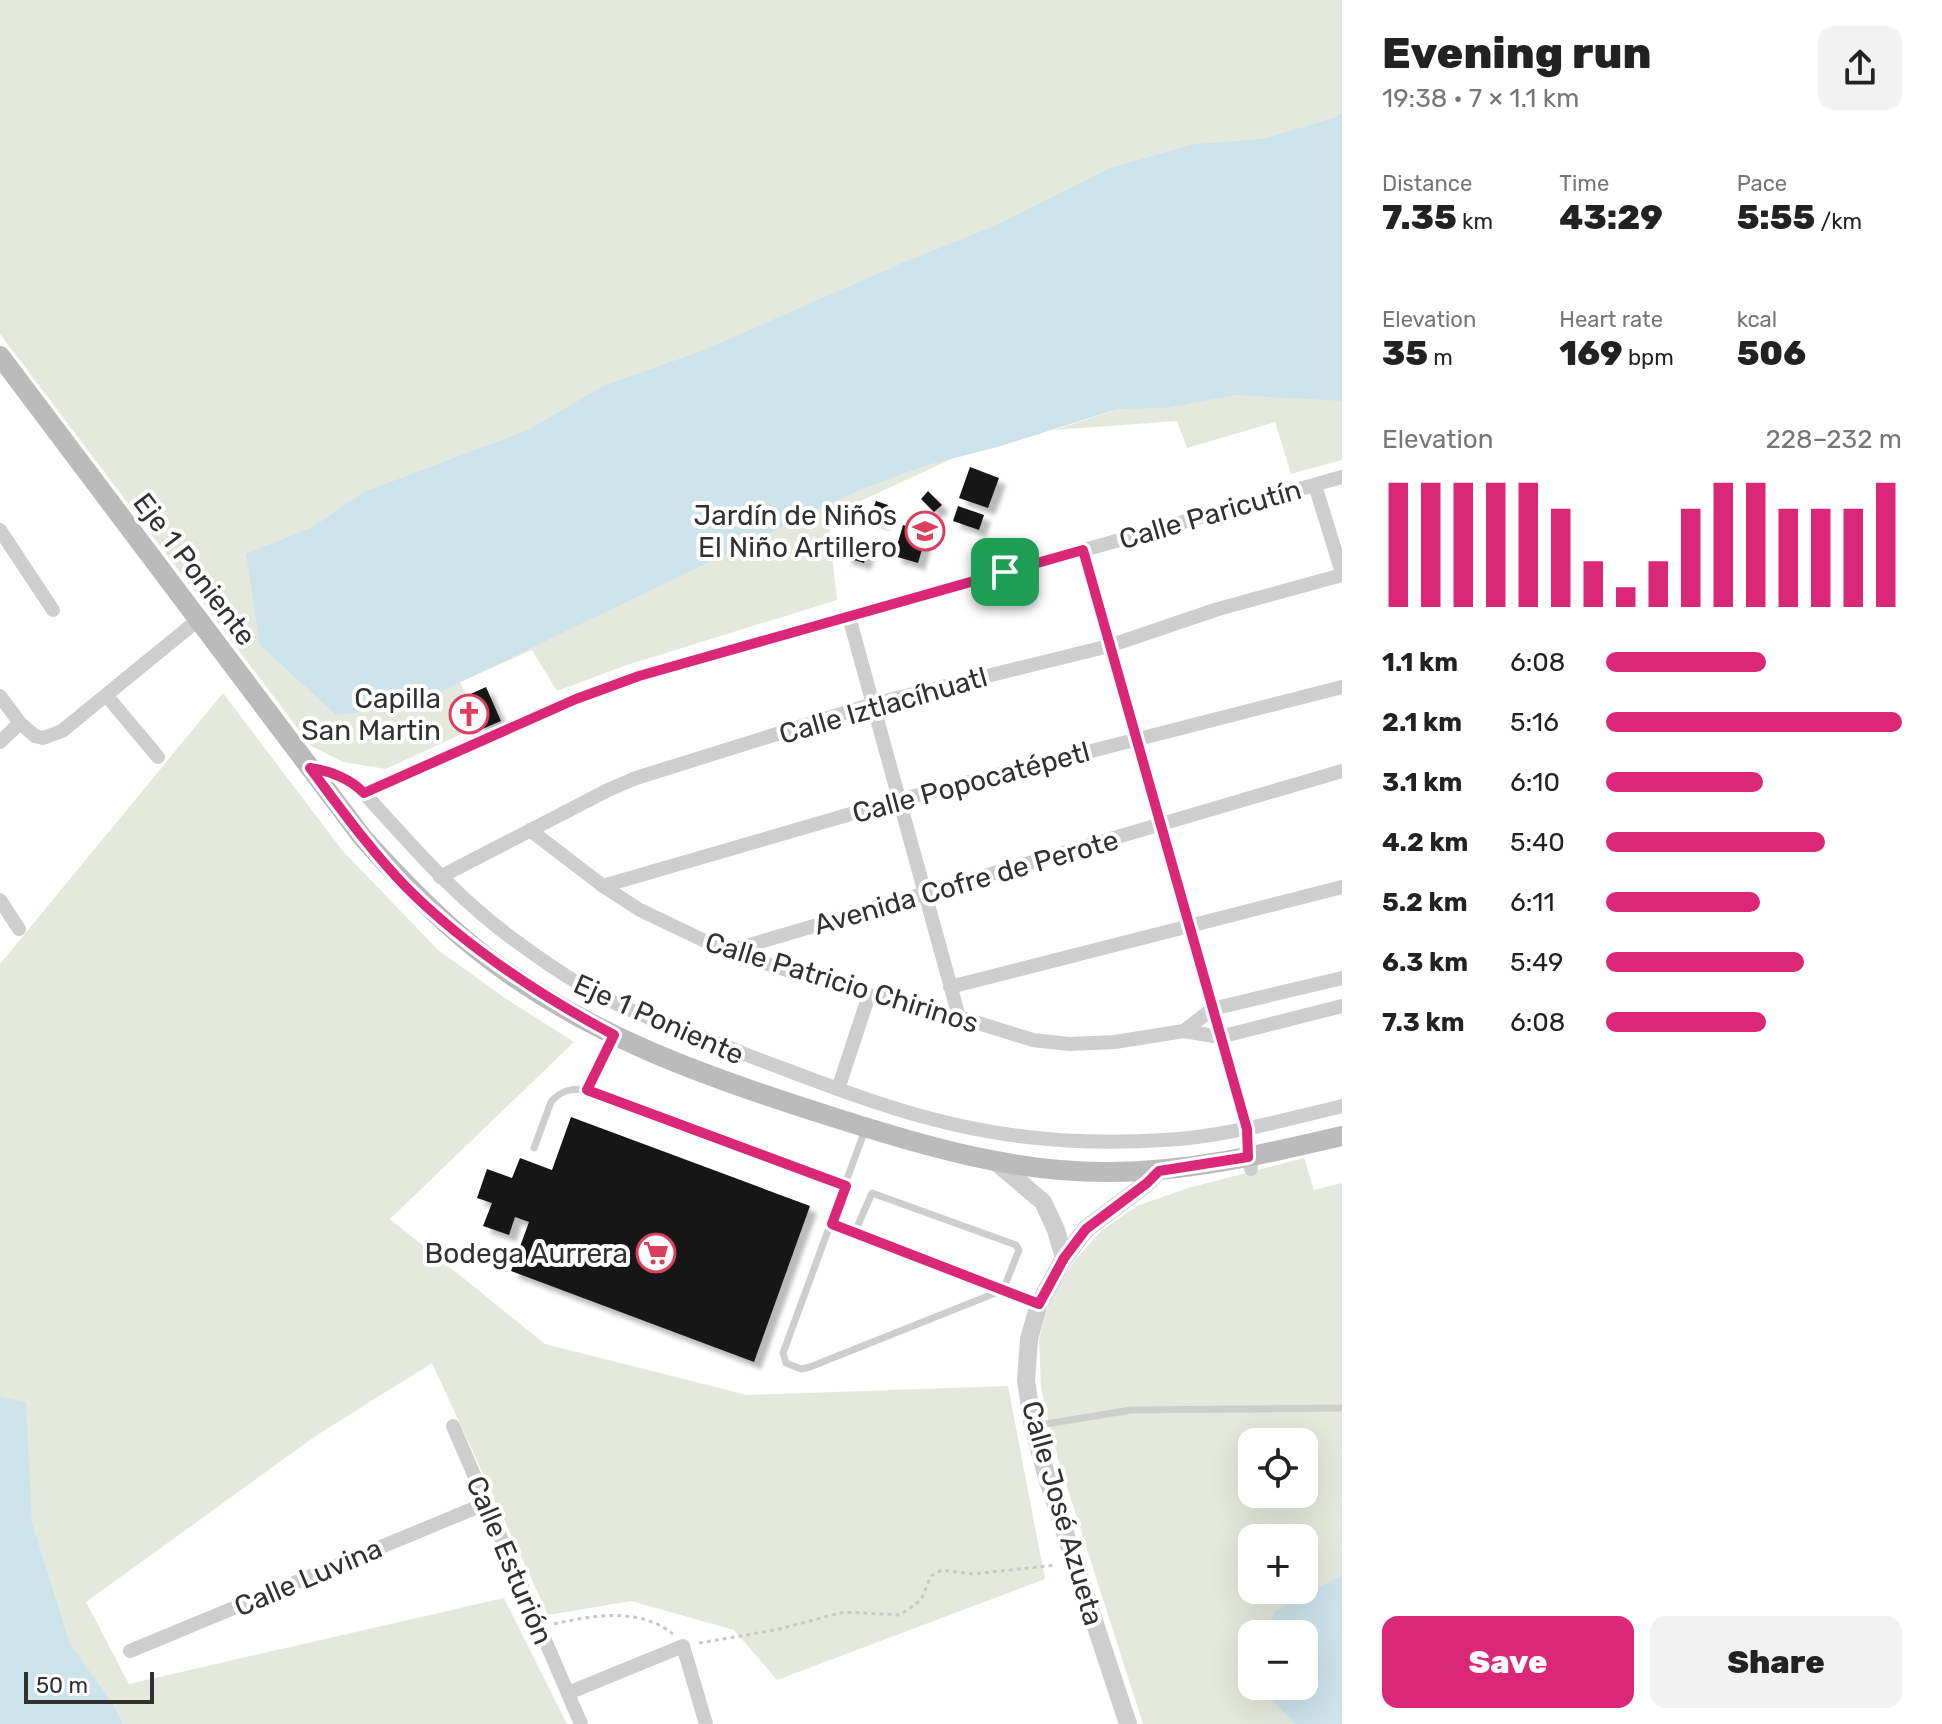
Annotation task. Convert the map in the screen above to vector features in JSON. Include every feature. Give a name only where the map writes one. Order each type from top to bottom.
[{"type":"main road","name":"Eje 1 Poniente","points":[[0,357],[363,838],[406,887],[476,949],[561,1007],[669,1059],[761,1094],[951,1153],[995,1161],[1070,1171],[1159,1171],[1250,1163],[1342,1136]]},
{"type":"street","name":"Calle Paricutín","points":[[364,793],[606,688],[1342,477]]},
{"type":"street","points":[[1315,485],[1342,574]]},
{"type":"street","points":[[0,530],[53,610]]},
{"type":"street","points":[[1083,550],[1247,1129],[1250,1163]]},
{"type":"street","name":"Calle Iztlacíhuatl","points":[[440,877],[636,778],[873,704],[1109,646],[1218,609],[1342,574]]},
{"type":"street","points":[[849,617],[959,1017]]},
{"type":"street","points":[[0,696],[20,723],[35,736],[52,736],[198,620]]},
{"type":"street","name":"Calle Popocatépetl","points":[[603,886],[899,800],[1342,687]]},
{"type":"street","points":[[106,695],[158,757]]},
{"type":"street","points":[[0,742],[20,723]]},
{"type":"street","points":[[310,768],[348,780],[364,793],[440,877],[476,910],[521,945],[577,981],[626,1007],[838,1089],[936,1120],[1018,1135],[1090,1141],[1166,1140],[1247,1129],[1342,1106]]},
{"type":"street","name":"Avenida Cofre de Perote","points":[[728,952],[1342,771]]},
{"type":"street","name":"Calle Patricio Chirinos","points":[[530,830],[603,886],[669,925],[728,952],[1033,1040],[1069,1044],[1115,1042],[1184,1031],[1220,1037],[1342,1006]]},
{"type":"street","points":[[950,987],[1342,887]]},
{"type":"street","points":[[0,900],[19,929]]},
{"type":"street","name":"Calle Patricio Chirinos","points":[[1184,1031],[1212,1009],[1342,978]]},
{"type":"street","points":[[838,1089],[869,995]]},
{"type":"street","points":[[995,1161],[1043,1202],[1064,1258]]},
{"type":"street","name":"Calle José Azueta","points":[[1128,1724],[1033,1426],[1026,1381],[1029,1339],[1039,1304],[1064,1258],[1086,1229],[1159,1171]]},
{"type":"street","name":"Calle Esturión","points":[[453,1426],[581,1724]]},
{"type":"street","name":"Calle Luvina","points":[[130,1651],[487,1503]]},
{"type":"street","points":[[568,1693],[683,1646],[706,1724]]},
{"type":"lane","points":[[587,1090],[614,1035]]},
{"type":"lane","points":[[534,1148],[551,1102],[557,1095],[575,1088],[846,1186]]},
{"type":"lane","points":[[854,1234],[872,1193],[1016,1245],[1018,1254],[1003,1290],[810,1367],[801,1369],[786,1363],[783,1353],[866,1128]]},
{"type":"lane","points":[[832,1224],[1039,1304]]},
{"type":"lane","points":[[1033,1426],[1131,1410],[1342,1408]]},
{"type":"path","points":[[538,1627],[614,1614],[661,1626],[683,1646],[775,1630],[844,1612],[900,1615],[921,1600],[931,1576],[942,1570],[973,1574],[1074,1562]]},
{"type":"shaded area","points":[[0,0],[1342,0],[1342,460],[1291,474],[1275,422],[1187,448],[1177,421],[1054,430],[1113,411],[1060,409],[828,516],[837,600],[624,666],[557,691],[532,650],[460,682],[481,725],[386,769],[343,762],[311,746],[0,334]]},
{"type":"shaded area","points":[[223,693],[342,850],[438,950],[574,1042],[390,1219],[545,1344],[747,1395],[1008,1386],[1045,1579],[777,1680],[734,1630],[631,1601],[548,1615],[432,1363],[317,1435],[86,1602],[129,1684],[504,1598],[567,1724],[123,1724],[115,1707],[0,1724],[0,964]]},
{"type":"shaded area","points":[[1304,1158],[1314,1190],[1342,1183],[1342,1724],[1143,1724],[1058,1459],[1041,1389],[1039,1339],[1050,1300],[1074,1261],[1102,1230],[1137,1206],[1188,1188]]},
{"type":"water","points":[[1342,113],[1342,401],[1236,395],[1166,408],[1118,409],[1001,446],[924,466],[827,505],[409,707],[336,715],[260,645],[246,554],[311,528],[364,492],[528,430],[603,386],[704,350],[992,227],[1110,168],[1195,144],[1262,139]]},
{"type":"water","points":[[0,1397],[26,1402],[32,1523],[70,1644],[115,1707],[123,1724],[0,1724]]},
{"type":"water","points":[[1342,1575],[1342,1724],[1295,1724],[1272,1700],[1318,1700],[1318,1620],[1271,1620],[1276,1611],[1289,1604],[1318,1604],[1318,1588]]},
{"type":"building","points":[[970,467],[999,478],[988,508],[959,498]]},
{"type":"building","points":[[928,491],[942,505],[934,512],[921,499]]},
{"type":"building","points":[[876,501],[888,505],[882,523],[870,518]]},
{"type":"building","points":[[958,506],[984,515],[979,530],[953,521]]},
{"type":"building","points":[[903,525],[927,532],[918,563],[894,556]]},
{"type":"building","points":[[849,540],[869,546],[864,563],[844,557]]},
{"type":"building","points":[[486,687],[501,721],[480,730],[466,696]]},
{"type":"building","name":"Bodega Aurrera","points":[[571,1117],[810,1206],[754,1362],[511,1271],[529,1222],[515,1217],[509,1235],[483,1226],[492,1203],[477,1198],[487,1169],[512,1178],[520,1158],[552,1170]]},
{"type":"place","name":"Jardín de Niños El Niño Artillero","points":[[925,531]]},
{"type":"place","name":"Capilla San Martin","points":[[469,714]]},
{"type":"place","name":"Bodega Aurrera","points":[[656,1253]]},
{"type":"route","points":[[1083,550],[1247,1129],[1248,1157],[1159,1171],[1086,1229],[1050,1280],[1039,1304],[832,1224],[846,1186],[587,1090],[614,1035],[561,1007],[476,949],[406,887],[363,838],[310,768],[333,773],[364,793],[576,699],[639,676],[1005,572],[1083,550]]}]
